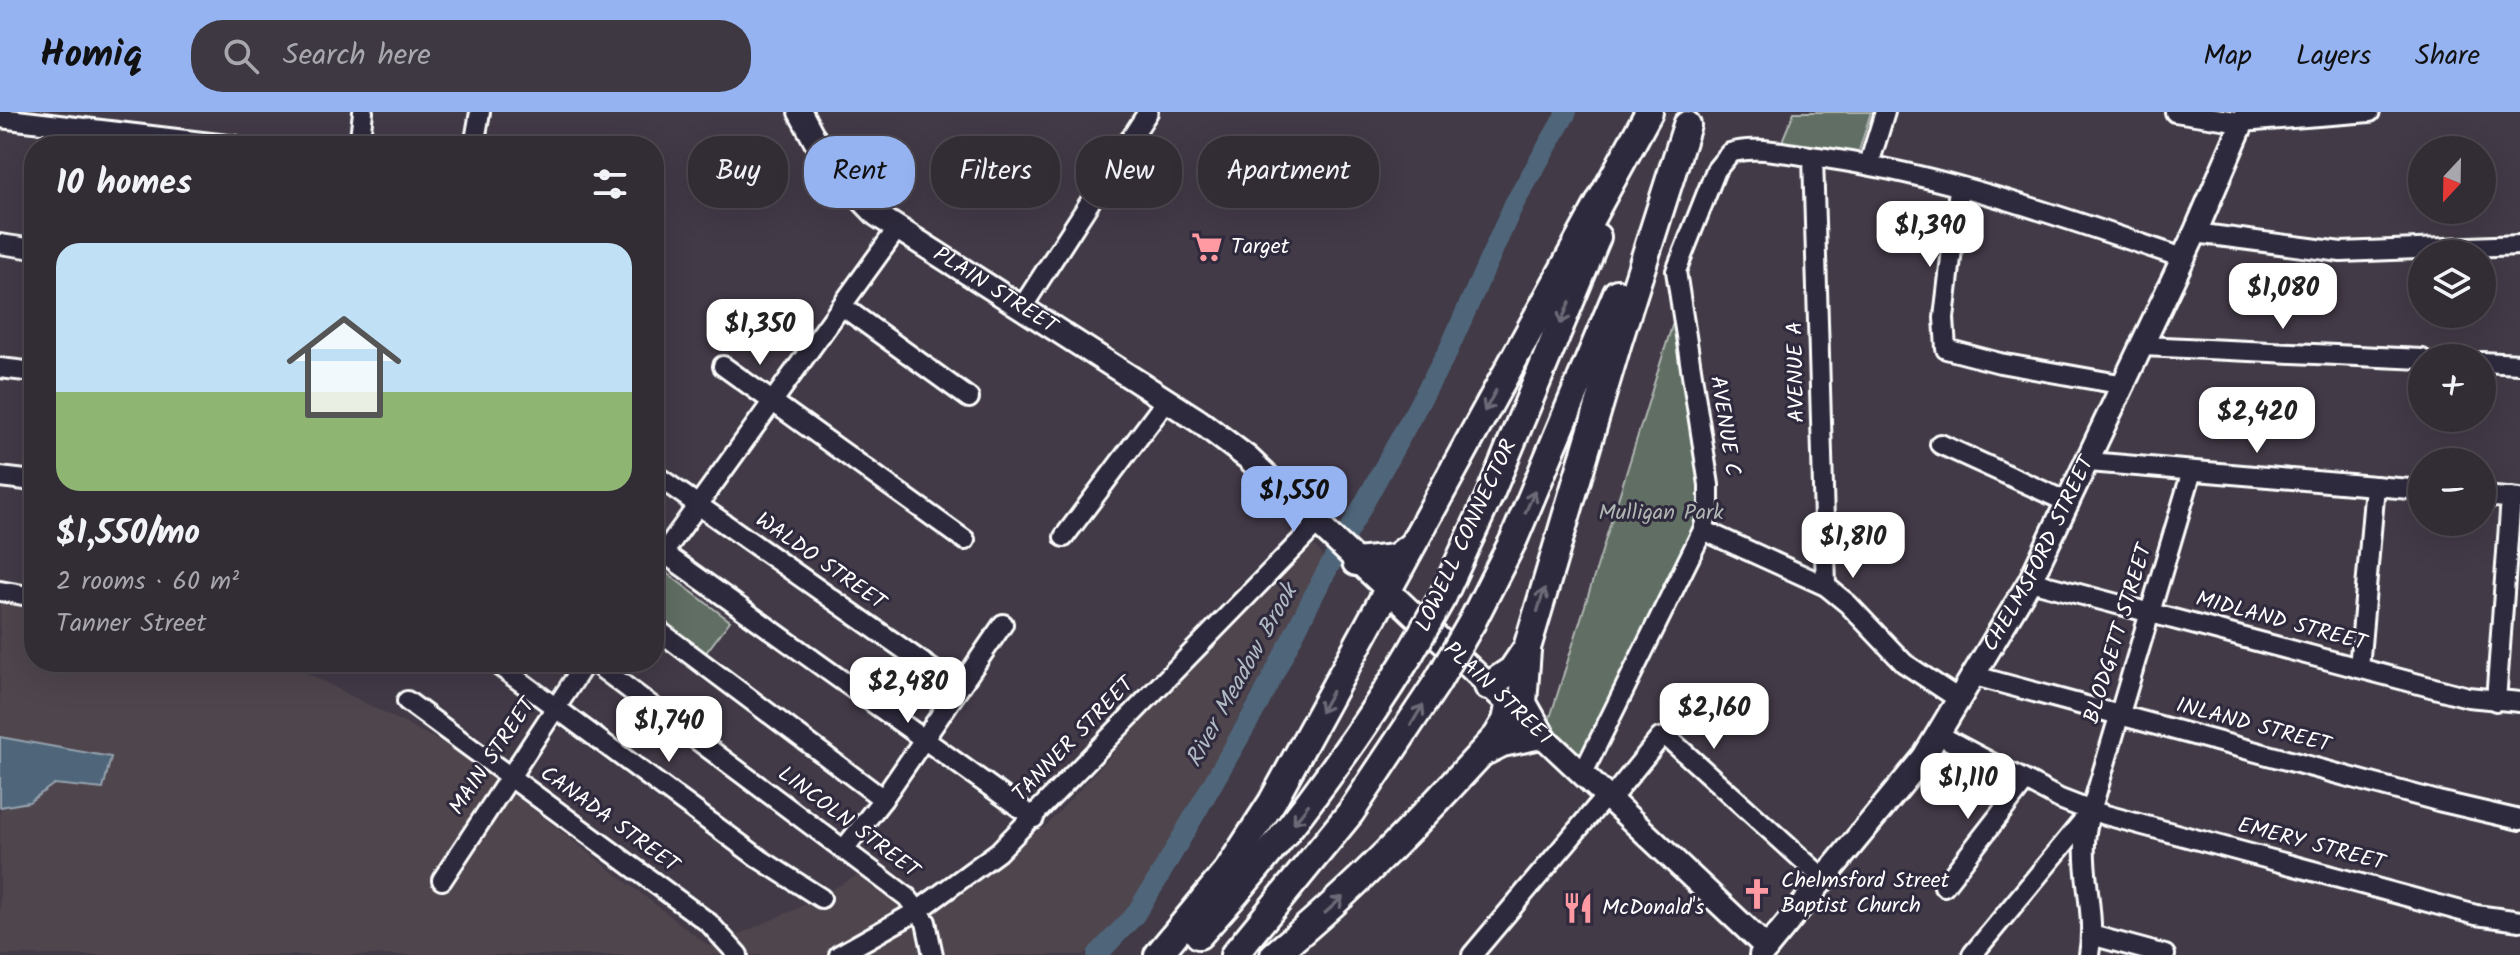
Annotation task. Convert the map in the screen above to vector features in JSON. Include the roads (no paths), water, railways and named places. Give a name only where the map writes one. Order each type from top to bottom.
[{"type":"highway","points":[[1158,955],[1211,892],[1252,834],[1388,592],[1649,112]]},
{"type":"highway","name":"LOWELL CONNECTOR","points":[[1180,955],[1259,866],[1321,788],[1408,657],[1443,596],[1491,492],[1649,112]]},
{"type":"highway","points":[[1479,756],[1502,743],[1541,735],[1523,703],[1522,676],[1527,648],[1618,342],[1690,119]]},
{"type":"highway","name":"LOWELL CONNECTOR","points":[[1234,955],[1351,812],[1436,684],[1472,622],[1537,485],[1690,119]]},
{"type":"highway","points":[[1356,562],[1395,558],[1411,546]]},
{"type":"highway","points":[[1488,686],[1512,670],[1527,648]]},
{"type":"highway","points":[[1274,955],[1342,898],[1479,756],[1504,727],[1509,706]]},
{"type":"main road","name":"PLAIN STREET","points":[[800,112],[816,148],[839,180],[868,208],[1222,438],[1541,735],[1768,953]]},
{"type":"main road","name":"CHELMSFORD STREET","points":[[1768,953],[1939,735],[2030,581],[2143,346],[2244,117]]},
{"type":"street","points":[[360,136],[363,112]]},
{"type":"street","points":[[476,136],[480,112]]},
{"type":"street","points":[[1021,309],[1148,112]]},
{"type":"street","points":[[1869,164],[1885,112]]},
{"type":"street","points":[[2175,112],[2244,117],[2370,112]]},
{"type":"street","points":[[0,118],[152,136]]},
{"type":"street","name":"AVENUE C","points":[[1582,775],[1703,530],[1709,508],[1709,485],[1677,284],[1677,262],[1716,170],[1730,153],[1754,150],[1813,157]]},
{"type":"street","points":[[1813,157],[1869,164],[2064,217],[2183,258]]},
{"type":"street","name":"AVENUE A","points":[[1813,157],[1826,586]]},
{"type":"street","points":[[1959,189],[1944,318],[1946,349],[2000,363],[2125,385]]},
{"type":"street","points":[[664,546],[897,229]]},
{"type":"street","points":[[2195,233],[2341,252],[2520,245]]},
{"type":"street","points":[[0,244],[24,248]]},
{"type":"street","points":[[842,306],[969,398]]},
{"type":"street","points":[[2143,346],[2408,358]]},
{"type":"street","points":[[2496,363],[2520,364]]},
{"type":"street","points":[[723,366],[965,540]]},
{"type":"street","points":[[0,368],[24,371]]},
{"type":"street","points":[[1064,537],[1166,401]]},
{"type":"street","points":[[1940,444],[2069,503]]},
{"type":"street","points":[[2089,462],[2408,489]]},
{"type":"street","name":"BLODGETT STREET","points":[[2089,955],[2091,935],[2082,849],[2192,471]]},
{"type":"street","points":[[0,477],[24,480]]},
{"type":"street","name":"WALDO STREET","points":[[664,481],[959,688]]},
{"type":"street","points":[[2359,668],[2375,486]]},
{"type":"street","points":[[2496,497],[2516,498],[2496,701]]},
{"type":"street","name":"TANNER STREET","points":[[839,955],[919,910],[979,868],[1034,818],[1322,529]]},
{"type":"street","points":[[1703,530],[1826,586],[1848,604],[1904,663],[1960,700]]},
{"type":"street","points":[[664,560],[925,738],[1034,818]]},
{"type":"street","name":"MIDLAND STREET","points":[[2030,581],[2359,668],[2496,701],[2520,702]]},
{"type":"street","points":[[0,591],[24,595]]},
{"type":"street","points":[[844,849],[883,799],[1003,624]]},
{"type":"street","points":[[664,635],[883,799]]},
{"type":"street","points":[[508,672],[760,859],[821,898]]},
{"type":"street","name":"MAIN STREET","points":[[442,880],[579,672]]},
{"type":"street","name":"LINCOLN STREET","points":[[606,672],[892,884],[919,910],[926,922],[933,955]]},
{"type":"street","name":"INLAND STREET","points":[[1975,676],[2438,801],[2520,820]]},
{"type":"street","name":"CANADA STREET","points":[[407,701],[709,923],[738,955]]},
{"type":"street","name":"EMERY STREET","points":[[1939,735],[2025,782],[2091,811],[2476,915],[2520,921]]},
{"type":"street","points":[[1472,955],[1660,738],[1667,737],[1824,879]]},
{"type":"street","points":[[1944,886],[2025,782]]},
{"type":"street","points":[[1972,955],[2091,811]]},
{"type":"street","points":[[2091,935],[2165,955]]},
{"type":"water","points":[[0,737],[111,757],[103,789],[54,784],[29,802],[0,807]]},
{"type":"waterway","name":"River Meadow Brook","points":[[1097,955],[1134,916],[1156,882],[1258,705],[1319,585],[1448,351],[1514,204],[1567,112]]},
{"type":"place","name":"Target","points":[[1207,247]]},
{"type":"place","name":"Chelmsford Street Baptist Church","points":[[1757,894]]},
{"type":"place","name":"McDonald's","points":[[1578,908]]},
{"type":"park label","name":"Mulligan Park","points":[[1661,513]]}]
